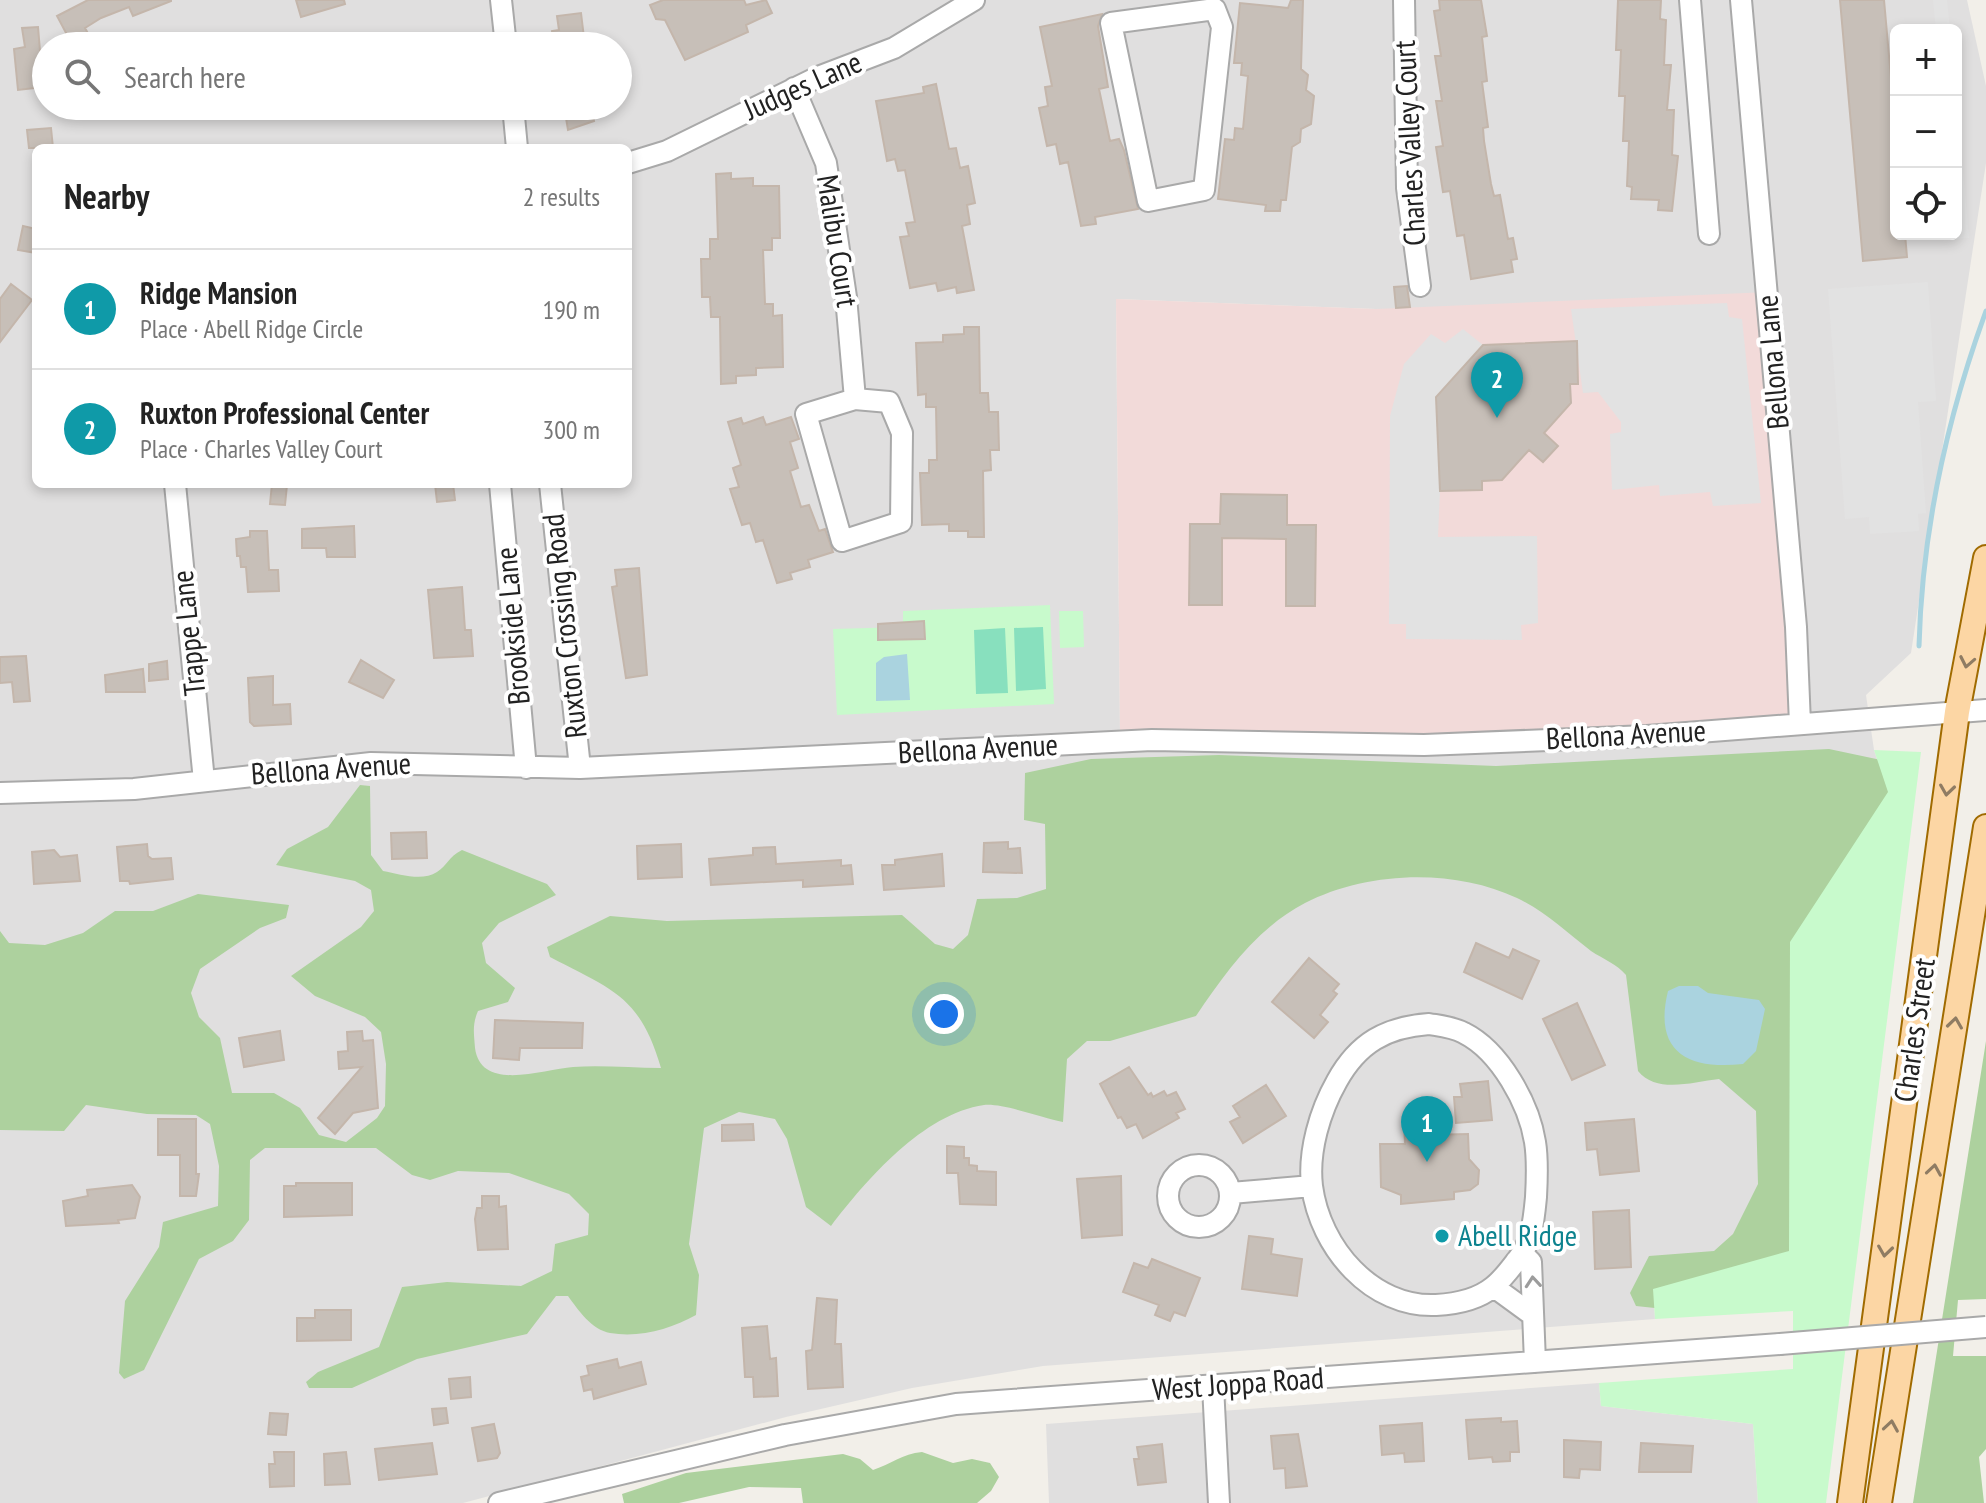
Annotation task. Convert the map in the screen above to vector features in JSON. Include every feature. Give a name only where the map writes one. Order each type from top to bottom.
[{"type":"main road","name":"Charles Street","points":[[1850,1503],[1957,712],[1986,558]]},
{"type":"main road","name":"Charles Street","points":[[1879,1503],[1986,827]]},
{"type":"street","points":[[501,0],[504,32]]},
{"type":"street","name":"Judges Lane","points":[[632,162],[667,151],[794,88],[894,48],[974,0]]},
{"type":"street","name":"Charles Valley Court","points":[[1404,0],[1407,188],[1420,286]]},
{"type":"street","points":[[1690,0],[1709,234]]},
{"type":"street","name":"Bellona Lane","points":[[1741,0],[1795,611],[1800,724]]},
{"type":"street","points":[[1139,8],[1215,9],[1222,27],[1204,190],[1148,201],[1111,23],[1139,8]]},
{"type":"street","name":"Malibu Court","points":[[794,88],[826,163],[846,297],[855,399]]},
{"type":"street","points":[[514,120],[517,144]]},
{"type":"street","points":[[855,399],[889,402],[902,433],[901,522],[842,541],[806,414],[855,399]]},
{"type":"street","name":"Trappe Lane","points":[[175,488],[204,781]]},
{"type":"street","name":"Brookside Lane","points":[[500,488],[526,768]]},
{"type":"street","name":"Ruxton Crossing Road","points":[[550,488],[580,768]]},
{"type":"street","name":"Bellona Avenue","points":[[0,793],[134,789],[371,763],[580,768],[1152,740],[1424,745],[1647,736],[1986,710]]},
{"type":"street","points":[[1402,1026],[1449,1027],[1466,1034],[1510,1078],[1532,1133],[1537,1170],[1535,1212],[1523,1254],[1494,1287],[1474,1299],[1441,1305],[1417,1305],[1384,1296],[1356,1274],[1328,1236],[1312,1186],[1314,1148],[1323,1108],[1350,1058],[1377,1035],[1402,1026]]},
{"type":"street","points":[[1231,1193],[1312,1186]]},
{"type":"street","points":[[1523,1254],[1531,1262],[1535,1300],[1531,1314],[1535,1362]]},
{"type":"street","points":[[1494,1287],[1531,1314]]},
{"type":"street","name":"West Joppa Road","points":[[499,1503],[785,1435],[933,1407],[1986,1327]]},
{"type":"street","points":[[1213,1386],[1219,1503]]},
{"type":"shaded area","points":[[0,0],[1967,0],[1986,86],[1986,163],[1911,653],[1866,695],[1874,750],[1888,792],[1790,1251],[1653,1289],[1655,1319],[1043,1366],[912,1388],[786,1417],[463,1503],[0,1503]],"holes":[[[1116,299],[1376,309],[1120,737]]]},
{"type":"shaded area","points":[[1933,0],[1947,0],[1949,24],[1935,24]]},
{"type":"shaded area","points":[[1962,161],[1969,238],[1962,238]]},
{"type":"shaded area","points":[[1928,282],[1936,401],[1918,402],[1926,513],[1918,514],[1919,531],[1870,534],[1869,517],[1845,519],[1828,289]]},
{"type":"shaded area","points":[[1769,292],[1801,728],[1454,740],[1120,737],[1116,299],[1376,309]]},
{"type":"shaded area","points":[[1727,303],[1729,317],[1742,319],[1761,503],[1713,506],[1710,492],[1660,496],[1659,485],[1612,490],[1610,434],[1621,432],[1621,422],[1598,392],[1583,393],[1571,309]]},
{"type":"shaded area","points":[[1463,329],[1483,345],[1436,397],[1440,491],[1438,537],[1537,536],[1538,623],[1521,625],[1522,640],[1406,639],[1406,624],[1389,624],[1390,416],[1404,364],[1431,334],[1445,343]]},
{"type":"shaded area","points":[[1599,1383],[1601,1406],[1753,1424],[1758,1503],[1049,1503],[1046,1424]]},
{"type":"green space","points":[[1050,605],[1054,704],[837,715],[833,629],[903,627],[903,611]]},
{"type":"green space","points":[[1059,611],[1083,611],[1084,647],[1060,648]]},
{"type":"green space","points":[[1043,627],[1046,689],[1016,691],[1014,628]]},
{"type":"green space","points":[[1005,628],[1008,693],[976,694],[974,630]]},
{"type":"green space","points":[[1829,749],[1900,764],[1859,1226],[1683,1311],[1636,1306],[1630,1293],[1649,1256],[1714,1251],[1733,1234],[1758,1184],[1756,1111],[1719,1079],[1676,1085],[1646,1078],[1638,1071],[1626,975],[1622,971],[1517,898],[1492,888],[1439,878],[1383,879],[1355,884],[1305,903],[1257,938],[1196,1016],[1110,1041],[1087,1041],[1067,1059],[1063,1122],[992,1105],[961,1111],[939,1121],[898,1151],[831,1226],[806,1207],[787,1139],[775,1119],[739,1112],[704,1128],[689,1244],[699,1275],[696,1315],[655,1331],[610,1333],[591,1324],[568,1296],[556,1296],[527,1334],[417,1359],[352,1388],[309,1388],[306,1382],[318,1372],[379,1347],[402,1287],[447,1282],[521,1286],[552,1271],[555,1244],[588,1235],[589,1214],[569,1194],[509,1173],[458,1171],[430,1180],[412,1175],[376,1148],[265,1148],[250,1160],[249,1220],[233,1241],[199,1259],[144,1370],[124,1379],[119,1373],[125,1301],[159,1247],[163,1222],[218,1206],[219,1166],[210,1124],[196,1115],[147,1114],[86,1105],[64,1131],[0,1130],[0,931],[9,943],[45,945],[83,933],[115,911],[153,911],[198,894],[289,905],[286,918],[260,928],[200,969],[191,993],[199,1017],[220,1038],[232,1093],[274,1093],[300,1108],[319,1135],[346,1142],[377,1118],[385,1106],[386,1064],[381,1032],[365,1017],[315,996],[291,976],[361,927],[374,911],[371,890],[355,881],[276,865],[287,849],[328,827],[360,785],[370,786],[371,855],[383,871],[411,876],[431,875],[462,850],[547,884],[556,895],[499,923],[482,943],[486,963],[515,988],[508,1002],[478,1011],[474,1025],[475,1048],[480,1062],[489,1070],[515,1075],[573,1067],[661,1068],[644,1025],[621,998],[550,957],[547,947],[610,916],[667,921],[902,915],[935,944],[953,949],[968,935],[977,899],[1017,898],[1046,889],[1045,824],[1024,820],[1025,773],[1091,759],[1219,755],[1496,766]]},
{"type":"green space","points":[[1874,750],[1921,752],[1826,1503],[1758,1503],[1753,1424],[1601,1406],[1599,1383],[1793,1369],[1793,1311],[1655,1319],[1653,1289],[1789,1251],[1790,942],[1888,792]]},
{"type":"green space","points":[[1986,1041],[1986,1299],[1958,1300],[1953,1356],[1986,1356],[1986,1449],[1979,1457],[1984,1503],[1913,1503]]},
{"type":"green space","points":[[922,1452],[953,1463],[972,1459],[990,1463],[999,1477],[991,1491],[977,1503],[803,1503],[801,1488],[749,1487],[679,1503],[624,1503],[622,1494],[686,1473],[843,1454],[860,1459],[873,1470]]},
{"type":"water","points":[[907,654],[910,700],[876,701],[876,663],[884,657]]},
{"type":"water","points":[[1679,986],[1698,986],[1708,993],[1759,1000],[1765,1009],[1756,1051],[1743,1064],[1706,1064],[1679,1053],[1666,1029],[1665,1012],[1668,991]]},
{"type":"building","points":[[88,0],[171,0],[133,16],[129,7],[101,18],[85,28],[87,32],[66,32],[57,16]]},
{"type":"building","points":[[296,0],[344,0],[345,4],[301,17]]},
{"type":"building","points":[[663,0],[744,0],[746,5],[766,0],[772,13],[746,25],[748,32],[685,60],[665,20],[656,19],[650,5]]},
{"type":"building","points":[[1291,0],[1303,0],[1301,69],[1308,75],[1306,90],[1314,96],[1311,124],[1301,129],[1300,142],[1292,147],[1286,200],[1281,200],[1280,211],[1265,211],[1266,205],[1218,199],[1225,139],[1234,140],[1235,128],[1243,129],[1248,76],[1241,75],[1242,63],[1234,63],[1240,3],[1288,8]]},
{"type":"building","points":[[1439,0],[1481,0],[1487,36],[1482,37],[1487,81],[1482,82],[1488,127],[1483,128],[1484,141],[1494,196],[1500,195],[1508,239],[1513,238],[1517,259],[1511,260],[1513,272],[1471,279],[1464,235],[1457,236],[1450,191],[1443,192],[1436,147],[1443,146],[1436,101],[1442,101],[1435,56],[1441,56],[1434,11],[1440,10]]},
{"type":"building","points":[[1618,0],[1661,0],[1660,19],[1666,20],[1664,65],[1671,65],[1667,110],[1674,110],[1672,155],[1678,156],[1672,211],[1658,210],[1659,200],[1631,199],[1632,187],[1627,186],[1629,141],[1623,141],[1625,96],[1619,96],[1621,50],[1616,50]]},
{"type":"building","points":[[1840,0],[1884,0],[1890,67],[1890,240],[1906,240],[1907,257],[1863,261]]},
{"type":"building","points":[[581,13],[583,32],[552,32],[559,30],[557,16]]},
{"type":"building","points":[[1102,14],[1098,26],[1108,87],[1099,89],[1110,141],[1119,139],[1124,150],[1138,209],[1095,217],[1096,224],[1081,226],[1068,162],[1060,164],[1056,144],[1047,146],[1039,108],[1048,106],[1045,87],[1052,86],[1040,27]]},
{"type":"building","points":[[38,27],[38,32],[32,32],[32,88],[18,90],[14,49],[25,47],[22,28]]},
{"type":"building","points":[[936,84],[949,149],[956,148],[960,168],[968,166],[975,203],[967,205],[970,224],[962,226],[974,290],[957,293],[956,287],[938,291],[936,283],[910,288],[900,237],[909,236],[906,223],[915,222],[905,170],[898,171],[895,159],[887,161],[876,101],[924,93],[923,87]]},
{"type":"building","points":[[566,120],[594,120],[594,121],[568,130]]},
{"type":"building","points":[[51,128],[53,144],[32,144],[29,148],[27,130]]},
{"type":"building","points":[[731,173],[731,179],[753,178],[753,186],[779,186],[780,238],[772,238],[772,250],[763,250],[765,304],[773,304],[773,316],[782,315],[783,367],[756,368],[756,375],[736,376],[736,383],[721,384],[720,317],[711,317],[710,297],[702,297],[701,259],[710,259],[710,239],[718,239],[716,174]]},
{"type":"building","points":[[23,226],[32,228],[32,252],[18,250]]},
{"type":"building","points":[[11,284],[32,300],[0,342],[0,299]]},
{"type":"building","points":[[1407,286],[1410,307],[1396,308],[1394,287]]},
{"type":"building","points":[[964,327],[979,327],[980,393],[988,393],[989,412],[998,412],[999,450],[990,450],[991,470],[983,471],[984,537],[968,537],[968,531],[949,531],[949,524],[922,525],[920,473],[929,473],[929,460],[937,460],[936,407],[926,407],[926,394],[918,395],[916,343],[943,342],[943,335],[964,334]]},
{"type":"building","points":[[1577,341],[1578,384],[1570,384],[1571,403],[1544,433],[1558,446],[1543,462],[1529,450],[1502,480],[1482,481],[1482,490],[1440,491],[1436,397],[1483,345]]},
{"type":"building","points":[[763,417],[766,425],[791,417],[799,439],[790,442],[798,468],[790,471],[801,507],[809,505],[819,531],[825,529],[833,552],[808,560],[810,567],[790,573],[792,579],[777,583],[763,540],[756,542],[750,523],[742,525],[730,489],[739,487],[733,468],[741,465],[728,422],[741,418],[743,424]]},
{"type":"building","points":[[272,488],[287,488],[285,505],[270,504]]},
{"type":"building","points":[[435,488],[454,488],[455,500],[437,502]]},
{"type":"building","points":[[1221,494],[1287,495],[1287,525],[1316,525],[1315,606],[1286,606],[1286,539],[1222,538],[1222,605],[1189,605],[1190,524],[1220,524]]},
{"type":"building","points":[[354,526],[355,557],[327,557],[326,548],[302,548],[302,529]]},
{"type":"building","points":[[250,531],[267,531],[269,570],[278,570],[279,591],[248,592],[246,567],[241,567],[240,556],[237,556],[236,539],[250,537]]},
{"type":"building","points":[[639,568],[647,675],[626,678],[612,587],[617,586],[615,570]]},
{"type":"building","points":[[462,587],[465,630],[471,630],[473,656],[434,658],[428,590]]},
{"type":"building","points":[[924,621],[925,639],[878,640],[878,624]]},
{"type":"building","points":[[26,656],[30,701],[14,702],[12,682],[0,683],[0,657]]},
{"type":"building","points":[[361,660],[394,680],[383,698],[349,682]]},
{"type":"building","points":[[167,661],[168,679],[149,681],[149,664]]},
{"type":"building","points":[[143,669],[145,692],[106,692],[105,675]]},
{"type":"building","points":[[273,676],[273,705],[290,704],[291,724],[254,726],[250,722],[248,678]]},
{"type":"building","points":[[426,832],[427,858],[392,859],[391,833]]},
{"type":"building","points":[[1008,842],[1008,849],[1020,848],[1022,873],[983,872],[984,843]]},
{"type":"building","points":[[147,844],[148,856],[152,859],[171,858],[173,879],[130,884],[129,881],[120,881],[117,847]]},
{"type":"building","points":[[681,844],[682,877],[638,879],[637,846]]},
{"type":"building","points":[[775,847],[776,864],[841,860],[841,866],[851,865],[853,884],[803,887],[803,880],[711,885],[709,859],[753,855],[753,848]]},
{"type":"building","points":[[54,850],[60,857],[77,855],[80,881],[34,884],[32,852]]},
{"type":"building","points":[[942,854],[944,886],[884,890],[882,865],[895,865],[895,860]]},
{"type":"building","points":[[1476,943],[1509,958],[1513,949],[1539,961],[1522,999],[1464,972]]},
{"type":"building","points":[[1309,958],[1339,984],[1333,991],[1337,994],[1320,1015],[1328,1022],[1314,1038],[1272,1002]]},
{"type":"building","points":[[1577,1003],[1605,1065],[1572,1080],[1543,1019]]},
{"type":"building","points":[[495,1020],[583,1023],[582,1048],[520,1048],[519,1060],[493,1058]]},
{"type":"building","points":[[280,1031],[284,1060],[244,1067],[239,1038]]},
{"type":"building","points":[[362,1031],[363,1041],[373,1040],[378,1108],[353,1113],[335,1134],[318,1118],[362,1067],[339,1069],[338,1052],[348,1051],[347,1032]]},
{"type":"building","points":[[1129,1067],[1148,1095],[1151,1093],[1153,1097],[1164,1091],[1167,1096],[1176,1092],[1185,1109],[1176,1113],[1179,1118],[1143,1138],[1136,1124],[1127,1128],[1121,1117],[1118,1118],[1100,1084]]},
{"type":"building","points":[[1488,1081],[1492,1120],[1456,1123],[1454,1097],[1462,1097],[1460,1084]]},
{"type":"building","points":[[1266,1085],[1286,1116],[1243,1143],[1230,1122],[1240,1117],[1233,1106]]},
{"type":"building","points":[[158,1119],[196,1119],[196,1174],[199,1174],[196,1196],[180,1196],[180,1155],[158,1155]]},
{"type":"building","points":[[1634,1119],[1639,1171],[1600,1175],[1597,1149],[1587,1150],[1585,1123]]},
{"type":"building","points":[[1404,1122],[1424,1123],[1426,1135],[1468,1134],[1469,1159],[1479,1170],[1478,1184],[1470,1190],[1454,1192],[1454,1199],[1401,1204],[1401,1195],[1381,1187],[1380,1144],[1405,1144]]},
{"type":"building","points":[[753,1124],[754,1140],[722,1141],[722,1125]]},
{"type":"building","points":[[947,1146],[964,1147],[964,1158],[969,1158],[969,1165],[977,1166],[977,1171],[996,1172],[996,1205],[960,1204],[958,1173],[947,1173]]},
{"type":"building","points":[[1121,1176],[1122,1235],[1082,1238],[1077,1179]]},
{"type":"building","points":[[296,1183],[352,1183],[352,1215],[284,1217],[284,1186],[296,1186]]},
{"type":"building","points":[[132,1185],[140,1197],[135,1218],[118,1220],[119,1223],[66,1226],[63,1201],[88,1196],[87,1190]]},
{"type":"building","points":[[482,1196],[499,1196],[499,1207],[506,1206],[508,1249],[478,1250],[475,1219],[477,1208],[482,1208]]},
{"type":"building","points":[[1629,1210],[1631,1267],[1595,1269],[1593,1212]]},
{"type":"building","points":[[1249,1236],[1273,1239],[1271,1254],[1302,1259],[1297,1296],[1242,1289]]},
{"type":"building","points":[[1152,1259],[1200,1278],[1185,1316],[1174,1312],[1170,1321],[1155,1315],[1159,1305],[1123,1292],[1134,1263],[1148,1268]]},
{"type":"building","points":[[817,1298],[837,1300],[835,1344],[841,1344],[843,1387],[808,1389],[806,1351],[812,1350]]},
{"type":"building","points":[[315,1310],[351,1310],[351,1340],[297,1341],[297,1318],[315,1318]]},
{"type":"building","points":[[767,1326],[770,1359],[776,1358],[778,1396],[754,1397],[753,1377],[745,1377],[742,1328]]},
{"type":"building","points":[[617,1359],[619,1368],[641,1362],[646,1384],[594,1399],[592,1389],[584,1391],[581,1377],[589,1375],[587,1366]]},
{"type":"building","points":[[470,1377],[471,1397],[451,1399],[449,1379]]},
{"type":"building","points":[[446,1408],[448,1423],[434,1425],[432,1409]]},
{"type":"building","points":[[270,1413],[288,1414],[286,1435],[268,1434]]},
{"type":"building","points":[[1501,1418],[1501,1422],[1517,1421],[1519,1452],[1510,1452],[1510,1461],[1493,1462],[1492,1457],[1469,1459],[1466,1420]]},
{"type":"building","points":[[1422,1423],[1424,1461],[1405,1462],[1404,1453],[1382,1455],[1380,1426]]},
{"type":"building","points":[[494,1424],[500,1453],[497,1458],[478,1461],[472,1428]]},
{"type":"building","points":[[1298,1434],[1307,1486],[1286,1488],[1285,1468],[1274,1469],[1271,1436]]},
{"type":"building","points":[[1564,1440],[1601,1442],[1600,1470],[1580,1469],[1579,1478],[1564,1477]]},
{"type":"building","points":[[432,1443],[437,1474],[379,1480],[375,1449]]},
{"type":"building","points":[[1641,1443],[1693,1446],[1691,1472],[1639,1472]]},
{"type":"building","points":[[1162,1444],[1166,1482],[1138,1485],[1134,1459],[1139,1459],[1137,1447]]},
{"type":"building","points":[[274,1452],[294,1452],[294,1486],[270,1487],[269,1464],[275,1464]]},
{"type":"building","points":[[346,1452],[350,1484],[325,1485],[324,1454]]},
{"type":"waterway","points":[[1919,646],[1925,561],[1939,476],[1948,434],[1986,311]]},
{"type":"place","name":"Ruxton Professional Center","points":[[1497,418]]},
{"type":"place","name":"Ridge Mansion","points":[[1427,1162]]},
{"type":"place","name":"Abell Ridge","points":[[1442,1236]]}]
